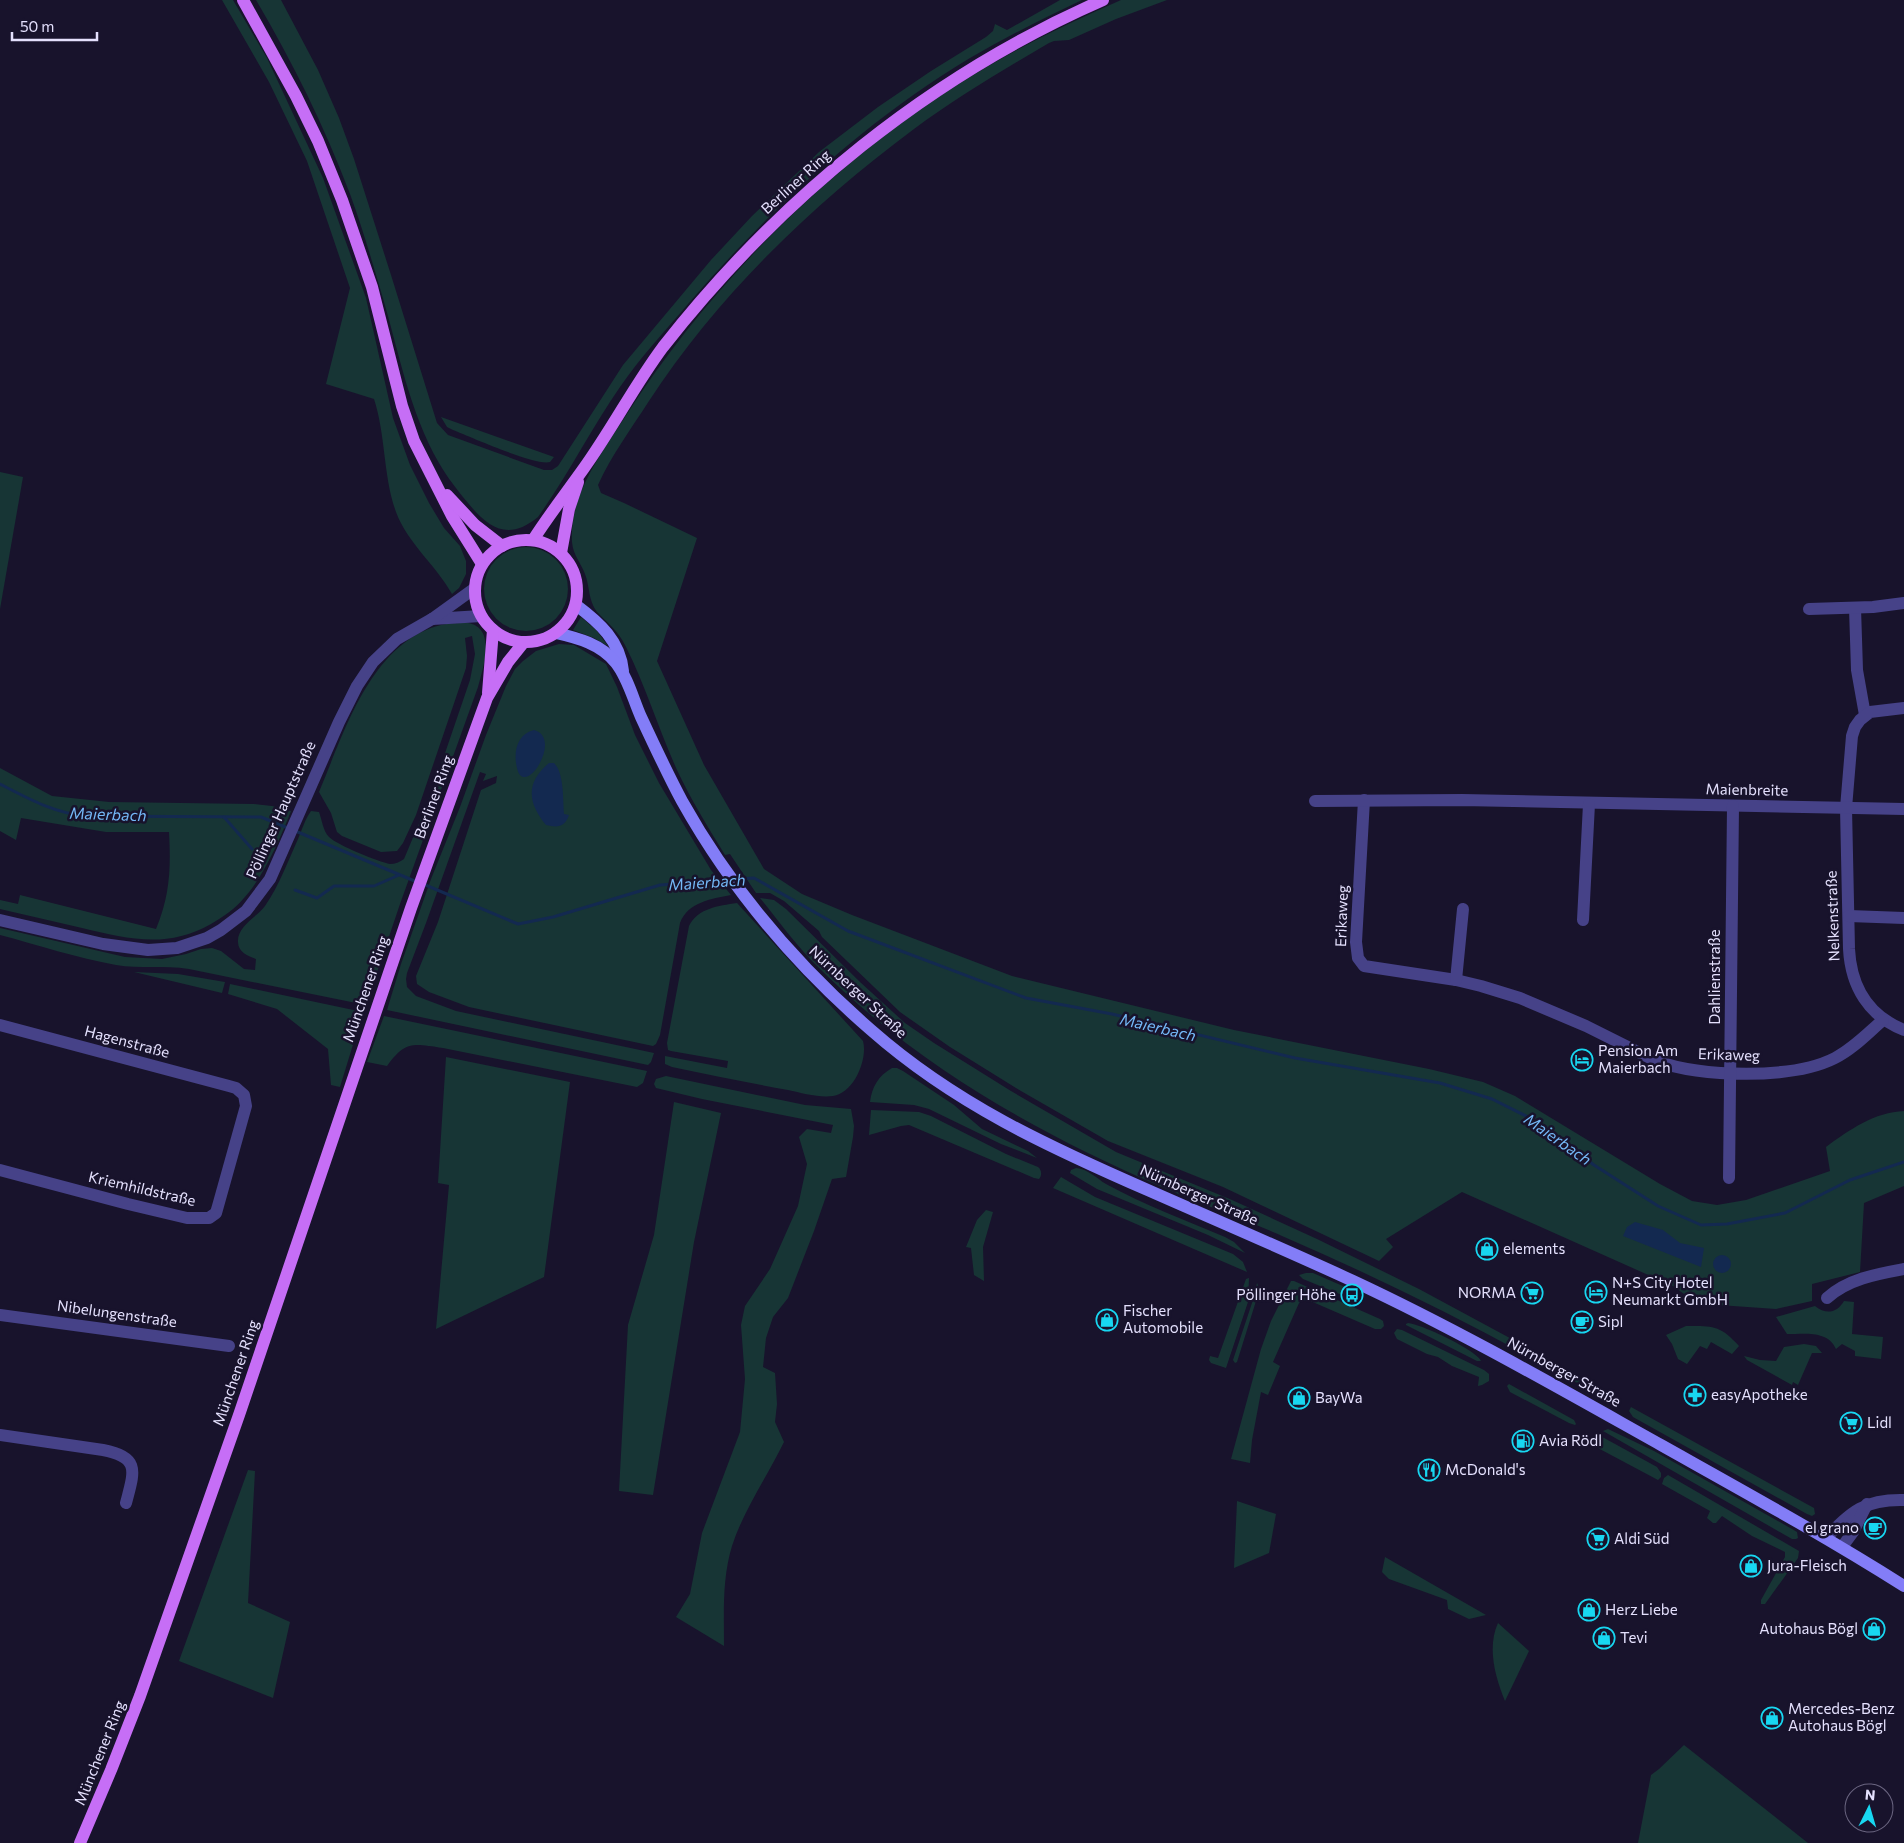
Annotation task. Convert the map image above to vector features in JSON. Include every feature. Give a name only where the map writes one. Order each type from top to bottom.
[{"type":"main road","points":[[243,0],[296,96],[318,141],[342,200],[372,287],[404,414],[414,441],[452,516],[482,564]]},
{"type":"main road","name":"Berliner Ring","points":[[533,540],[662,349],[726,272],[790,206],[856,151],[929,95],[978,64],[1033,33],[1103,0]]},
{"type":"main road","name":"Berliner Ring","points":[[561,553],[568,509],[583,468]]},
{"type":"main road","points":[[438,486],[475,525],[502,546]]},
{"type":"main road","points":[[517,540],[533,540],[548,544],[561,553],[571,565],[577,580],[578,595],[576,605],[567,622],[556,633],[542,640],[524,642],[509,640],[492,630],[481,616],[476,602],[475,588],[477,576],[482,564],[502,546],[517,540]]},
{"type":"main road","name":"Nürnberger Straße","points":[[576,605],[596,621],[618,647],[624,676]]},
{"type":"main road","name":"Berliner Ring","points":[[488,698],[492,630]]},
{"type":"main road","name":"Nürnberger Straße","points":[[556,633],[595,646],[610,657],[624,676],[666,769],[695,823],[750,903],[804,965],[869,1029],[926,1073],[976,1107],[1047,1145],[1294,1254],[1433,1320],[1513,1362],[1842,1547],[1904,1586]]},
{"type":"main road","name":"Berliner Ring","points":[[411,908],[488,698],[508,662],[524,642]]},
{"type":"main road","name":"Münchener Ring","points":[[80,1843],[143,1687],[239,1415],[411,908]]},
{"type":"street","name":"Pöllinger Hauptstraße","points":[[0,920],[115,947],[148,950],[177,948],[207,938],[221,930],[246,911],[270,879],[290,838],[339,722],[364,674],[373,662],[397,639],[432,619],[475,588]]},
{"type":"street","points":[[1809,609],[1855,608],[1904,603]]},
{"type":"street","points":[[1855,608],[1857,670],[1865,715],[1880,710],[1904,708]]},
{"type":"street","name":"Pöllinger Hauptstraße","points":[[432,619],[481,616]]},
{"type":"street","name":"Nelkenstraße","points":[[1865,715],[1855,727],[1850,746],[1846,808],[1850,962],[1855,982],[1867,1002],[1883,1020],[1904,1030]]},
{"type":"street","name":"Erikaweg","points":[[1364,800],[1356,942],[1360,962],[1364,966],[1456,980],[1481,986],[1539,1006],[1586,1026],[1642,1056],[1670,1066],[1696,1071],[1781,1072],[1823,1063],[1849,1050],[1883,1020]]},
{"type":"street","name":"Maienbreite","points":[[1316,801],[1462,800],[1904,809]]},
{"type":"street","points":[[1583,920],[1589,804]]},
{"type":"street","name":"Dahlienstraße","points":[[1730,1178],[1733,806]]},
{"type":"street","points":[[1456,980],[1463,908]]},
{"type":"street","points":[[1849,916],[1904,918]]},
{"type":"street","name":"Hagenstraße","points":[[0,1025],[236,1088],[244,1095]]},
{"type":"street","name":"Kriemhildstraße","points":[[0,1170],[178,1216],[196,1219],[209,1218],[216,1213],[244,1117],[246,1106],[244,1095]]},
{"type":"street","points":[[1827,1298],[1849,1283],[1904,1269]]},
{"type":"street","name":"Nibelungenstraße","points":[[0,1315],[229,1346]]},
{"type":"street","points":[[0,1435],[117,1452],[130,1462],[133,1475],[126,1502]]},
{"type":"street","points":[[1826,1538],[1854,1512],[1867,1504],[1886,1500],[1904,1500]]},
{"type":"street","points":[[1842,1547],[1858,1524],[1867,1504]]},
{"type":"green space","points":[[222,0],[233,0],[267,58],[323,178],[366,298],[393,418],[410,465],[429,503],[444,528],[460,546],[466,561],[466,574],[459,588],[452,594],[401,524],[396,512],[389,484],[381,427],[374,399],[326,384],[350,288],[307,161],[269,82]]},
{"type":"green space","points":[[256,0],[281,0],[318,70],[339,118],[354,159],[437,423],[448,435],[544,470],[552,470],[558,466],[623,365],[711,260],[752,216],[819,152],[878,107],[986,37],[993,31],[995,24],[1007,30],[1060,0],[1082,0],[997,43],[930,83],[855,140],[784,202],[719,269],[636,366],[609,403],[538,517],[518,529],[509,530],[500,529],[492,525],[476,512],[460,494],[439,463],[429,443],[412,402],[363,231],[350,194],[330,143],[307,95],[283,47]]},
{"type":"green space","points":[[1121,0],[1167,0],[1116,19],[1069,40],[1049,43],[997,74],[914,129],[876,158],[804,220],[737,288],[706,324],[676,362],[609,464],[598,485],[601,493],[697,538],[657,661],[704,765],[764,869],[802,894],[1012,976],[1234,1030],[1429,1069],[1483,1082],[1515,1096],[1660,1184],[1692,1201],[1717,1205],[1746,1200],[1830,1171],[1826,1147],[1853,1128],[1873,1118],[1904,1111],[1904,1186],[1864,1203],[1860,1272],[1812,1284],[1812,1301],[1776,1309],[1690,1303],[1691,1299],[1673,1286],[1462,1192],[1386,1239],[1393,1247],[1379,1261],[1223,1187],[1108,1141],[1021,1091],[950,1047],[900,1012],[822,937],[819,931],[784,901],[770,893],[756,893],[730,854],[725,855],[688,792],[670,755],[626,647],[620,636],[594,607],[585,574],[574,551],[572,525],[581,492],[588,476],[658,368],[695,320],[734,275],[819,190],[865,151],[913,115],[962,82],[1040,38]]},
{"type":"green space","points":[[441,417],[554,457],[550,462],[531,460],[453,430],[447,427]]},
{"type":"green space","points":[[0,472],[23,477],[0,609]]},
{"type":"green space","points":[[526,547],[542,550],[556,559],[565,573],[568,589],[565,605],[556,619],[542,628],[526,631],[510,628],[496,619],[487,605],[484,589],[487,573],[496,559],[510,550]]},
{"type":"green space","points":[[581,617],[597,631],[608,646],[573,630]]},
{"type":"green space","points":[[468,623],[477,626],[485,640],[485,660],[478,687],[366,1005],[189,969],[116,965],[0,935],[0,928],[125,957],[162,959],[212,948],[221,951],[244,969],[255,970],[256,959],[242,951],[238,945],[239,936],[244,926],[262,910],[275,890],[311,811],[319,812],[327,835],[340,844],[385,863],[397,863],[404,859],[430,797],[470,680],[475,654],[472,636],[465,638],[466,668],[416,815],[403,843],[397,851],[381,852],[342,836],[337,832],[331,813],[319,792],[350,718],[378,670],[396,650],[417,635],[441,625]]},
{"type":"green space","points":[[559,644],[574,645],[606,664],[635,735],[659,783],[711,870],[731,895],[708,900],[694,906],[680,923],[660,1035],[653,1046],[469,1007],[429,992],[417,984],[416,976],[438,922],[481,790],[496,783],[497,776],[483,781],[486,774],[480,772],[407,973],[407,987],[416,996],[456,1011],[654,1053],[648,1065],[387,1010],[431,879],[506,686],[515,669],[523,661],[536,651]]},
{"type":"green space","points":[[0,768],[52,796],[109,802],[254,804],[291,811],[277,845],[258,879],[240,902],[224,916],[195,932],[179,937],[147,940],[115,936],[0,909],[0,900],[18,904],[20,895],[156,929],[167,893],[170,858],[169,832],[106,832],[21,818],[16,840],[0,831]]},
{"type":"green space","points":[[760,898],[774,900],[786,909],[860,982],[905,1023],[1011,1091],[1116,1152],[1232,1200],[1419,1289],[1543,1356],[1578,1377],[1582,1384],[1394,1287],[1267,1229],[1113,1165],[1066,1142],[976,1091],[891,1031],[851,998],[812,961]]},
{"type":"green space","points":[[737,903],[863,1041],[863,1057],[858,1074],[841,1094],[833,1096],[810,1095],[665,1064],[665,1056],[727,1068],[728,1061],[671,1051],[668,1050],[667,1043],[689,926],[698,915],[709,909]]},
{"type":"green space","points":[[134,972],[178,974],[225,982],[222,993]]},
{"type":"green space","points":[[230,984],[363,1012],[340,1087],[331,1085],[328,1049],[277,1009],[228,994]]},
{"type":"green space","points":[[384,1016],[647,1071],[643,1083],[637,1087],[424,1045],[405,1048],[387,1066],[367,1062]]},
{"type":"green space","points":[[446,1057],[570,1082],[544,1277],[436,1329],[449,1185],[438,1183]]},
{"type":"green space","points":[[892,1068],[903,1071],[954,1105],[982,1129],[1028,1151],[1037,1158],[1001,1144],[929,1109],[914,1105],[870,1102],[876,1082]]},
{"type":"green space","points":[[666,1076],[805,1105],[851,1109],[854,1126],[846,1177],[832,1179],[788,1298],[773,1317],[766,1338],[763,1367],[775,1373],[777,1404],[775,1422],[784,1442],[749,1506],[732,1546],[725,1583],[724,1646],[676,1617],[690,1594],[702,1533],[740,1432],[745,1379],[741,1325],[745,1306],[770,1269],[798,1206],[807,1164],[799,1137],[807,1129],[831,1133],[833,1125],[656,1088],[654,1084],[656,1079]]},
{"type":"green space","points":[[674,1102],[721,1113],[694,1242],[653,1495],[619,1491],[628,1325],[654,1235]]},
{"type":"green space","points":[[871,1110],[919,1112],[931,1116],[1006,1154],[1038,1167],[1041,1171],[1041,1176],[1039,1179],[1034,1178],[909,1125],[869,1135]]},
{"type":"green space","points":[[1076,1168],[1088,1172],[1135,1199],[1225,1237],[1234,1242],[1245,1253],[1208,1235],[1097,1189],[1070,1173],[1071,1170]]},
{"type":"green space","points":[[1061,1177],[1095,1197],[1233,1254],[1243,1262],[1247,1272],[1053,1188]]},
{"type":"green space","points":[[986,1210],[993,1212],[983,1247],[984,1281],[974,1275],[971,1248],[966,1247],[977,1220]]},
{"type":"green space","points":[[1313,1273],[1345,1287],[1342,1295],[1303,1279],[1299,1275]]},
{"type":"green space","points":[[1249,1278],[1248,1302],[1226,1368],[1211,1363],[1209,1360],[1210,1356],[1218,1358],[1246,1279]]},
{"type":"green space","points":[[1291,1281],[1380,1319],[1383,1321],[1384,1326],[1381,1329],[1375,1329],[1311,1301],[1301,1301],[1273,1362],[1280,1366],[1268,1395],[1261,1392],[1252,1440],[1250,1463],[1231,1459],[1261,1349],[1271,1321]]},
{"type":"green space","points":[[1257,1283],[1256,1301],[1237,1362],[1235,1363],[1233,1360]]},
{"type":"green space","points":[[1844,1301],[1854,1302],[1852,1334],[1883,1337],[1881,1359],[1855,1356],[1855,1351],[1842,1344],[1836,1349],[1827,1339],[1815,1334],[1787,1334],[1776,1317],[1815,1306],[1827,1312],[1835,1310]]},
{"type":"green space","points":[[1408,1323],[1415,1324],[1447,1338],[1477,1356],[1481,1361],[1477,1361],[1406,1325]]},
{"type":"green space","points":[[1686,1326],[1716,1328],[1721,1330],[1739,1346],[1732,1354],[1711,1342],[1707,1349],[1700,1346],[1687,1364],[1678,1359],[1666,1335]]},
{"type":"green space","points":[[1397,1329],[1484,1370],[1489,1374],[1489,1381],[1478,1386],[1479,1377],[1397,1339],[1394,1333]]},
{"type":"green space","points":[[1804,1344],[1816,1346],[1822,1353],[1812,1353],[1798,1385],[1793,1382],[1792,1385],[1747,1360],[1744,1356],[1776,1361],[1784,1347]]},
{"type":"green space","points":[[1509,1384],[1574,1420],[1576,1424],[1569,1423],[1510,1392],[1507,1386]]},
{"type":"green space","points":[[1631,1407],[1814,1508],[1815,1514],[1812,1516],[1807,1514],[1633,1417],[1629,1411]]},
{"type":"green space","points":[[1608,1429],[1654,1451],[1792,1529],[1797,1532],[1798,1538],[1792,1539],[1603,1431]]},
{"type":"green space","points":[[1595,1433],[1657,1467],[1661,1477],[1658,1480],[1596,1447],[1600,1440],[1594,1436]]},
{"type":"green space","points":[[248,1470],[255,1471],[248,1603],[290,1622],[273,1698],[179,1661]]},
{"type":"green space","points":[[1668,1475],[1799,1551],[1798,1558],[1765,1604],[1761,1604],[1761,1600],[1785,1557],[1785,1552],[1752,1536],[1722,1516],[1716,1523],[1713,1523],[1707,1518],[1710,1511],[1662,1484],[1664,1478]]},
{"type":"green space","points":[[1237,1501],[1276,1514],[1269,1553],[1234,1568]]},
{"type":"green space","points":[[1385,1557],[1486,1615],[1469,1619],[1448,1609],[1447,1600],[1389,1579],[1382,1572]]},
{"type":"green space","points":[[1498,1623],[1529,1651],[1505,1701],[1495,1672],[1493,1652],[1493,1642]]},
{"type":"green space","points":[[1684,1745],[1808,1843],[1638,1843],[1651,1775]]},
{"type":"water","points":[[534,730],[542,735],[545,744],[544,754],[533,772],[527,777],[521,776],[517,768],[516,750],[524,735]]},
{"type":"water","points":[[549,763],[554,763],[560,773],[564,814],[569,815],[560,826],[546,825],[533,801],[532,793],[536,778]]},
{"type":"water","points":[[1635,1222],[1663,1230],[1680,1243],[1704,1248],[1701,1267],[1623,1236],[1627,1227]]},
{"type":"water","points":[[1718,1255],[1726,1255],[1731,1260],[1729,1271],[1718,1273],[1713,1268],[1713,1260]]},
{"type":"waterway","name":"Maierbach","points":[[0,784],[51,808],[85,816],[261,817],[288,828]]},
{"type":"waterway","name":"Maierbach","points":[[224,817],[252,849]]},
{"type":"waterway","name":"Maierbach","points":[[293,830],[417,882]]},
{"type":"waterway","name":"Maierbach","points":[[295,890],[317,898],[334,886],[374,886],[399,875]]},
{"type":"waterway","name":"Maierbach","points":[[737,879],[754,878],[848,931],[1026,998],[1112,1014],[1295,1058],[1440,1083],[1492,1099],[1534,1120],[1594,1165],[1658,1206],[1701,1225],[1727,1224],[1785,1213],[1850,1180],[1904,1162]]},
{"type":"waterway","name":"Maierbach","points":[[423,884],[518,924],[553,917],[660,885],[728,880]]},
{"type":"place","name":"Pension Am Maierbach","points":[[1582,1060]]},
{"type":"place","name":"elements","points":[[1487,1249]]},
{"type":"place","name":"N+S City Hotel Neumarkt GmbH","points":[[1596,1292]]},
{"type":"place","name":"NORMA","points":[[1532,1293]]},
{"type":"place","name":"Pöllinger Höhe","points":[[1352,1295]]},
{"type":"place","name":"Fischer Automobile","points":[[1107,1320]]},
{"type":"place","name":"Sipl","points":[[1582,1322]]},
{"type":"place","name":"easyApotheke","points":[[1695,1395]]},
{"type":"place","name":"BayWa","points":[[1299,1398]]},
{"type":"place","name":"Lidl","points":[[1851,1423]]},
{"type":"place","name":"Avia Rödl","points":[[1523,1441]]},
{"type":"place","name":"McDonald's","points":[[1429,1470]]},
{"type":"place","name":"el grano","points":[[1875,1528]]},
{"type":"place","name":"Aldi Süd","points":[[1598,1539]]},
{"type":"place","name":"Jura-Fleisch","points":[[1751,1566]]},
{"type":"place","name":"Herz Liebe","points":[[1589,1610]]},
{"type":"place","name":"Autohaus Bögl","points":[[1874,1629]]},
{"type":"place","name":"Tevi","points":[[1604,1638]]},
{"type":"place","name":"Mercedes-Benz Autohaus Bögl","points":[[1772,1718]]}]
